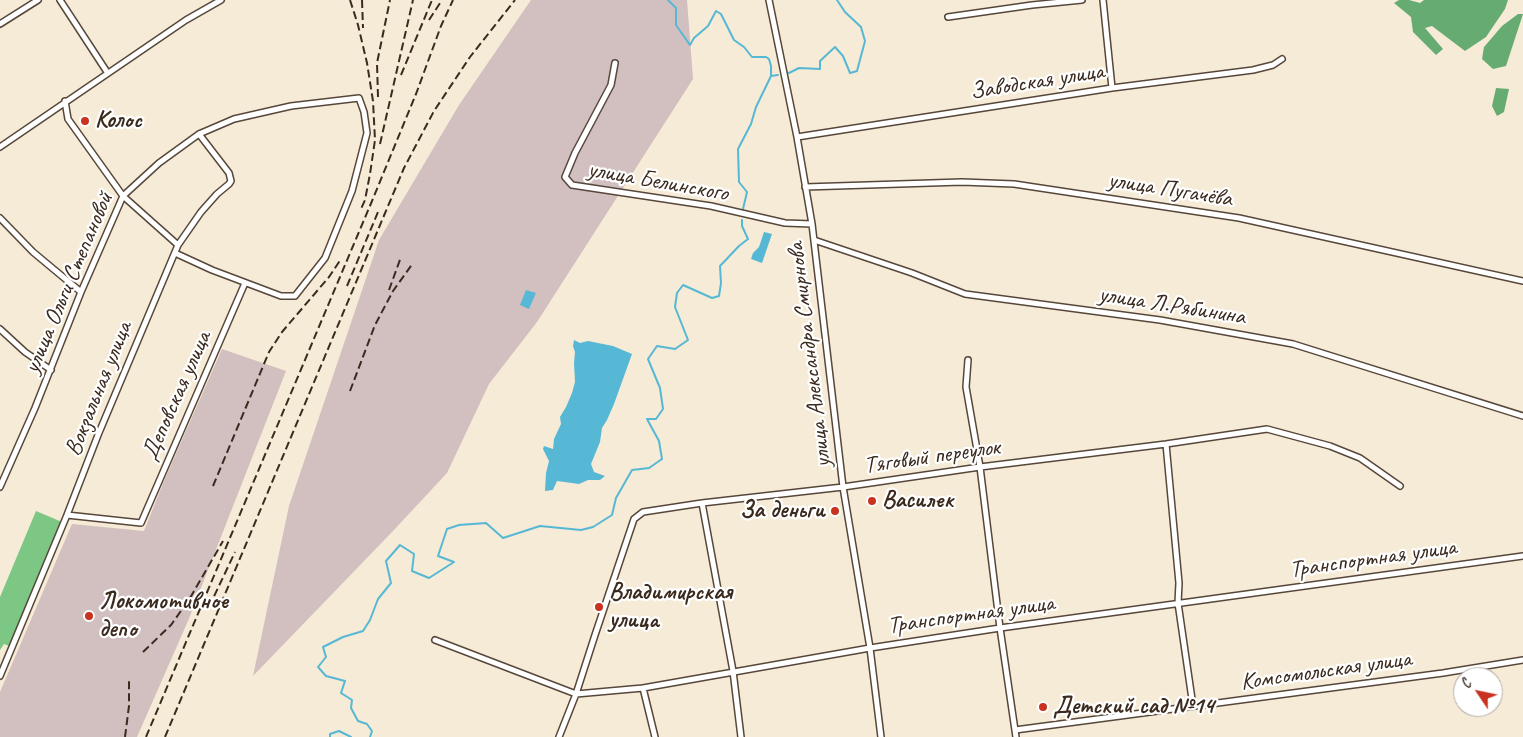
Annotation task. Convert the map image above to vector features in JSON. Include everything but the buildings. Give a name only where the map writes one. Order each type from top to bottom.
[{"type":"street","points":[[0,24],[38,0]]},
{"type":"street","points":[[60,0],[108,72]]},
{"type":"street","points":[[0,147],[186,20],[221,0]]},
{"type":"street","name":"улица Александра Смирнова","points":[[769,0],[797,137],[812,224],[843,487],[870,648],[881,737]]},
{"type":"street","points":[[948,17],[1082,0]]},
{"type":"street","points":[[1103,0],[1112,88]]},
{"type":"street","name":"Заводская улица","points":[[797,137],[1112,88],[1253,70],[1273,65],[1282,59]]},
{"type":"street","name":"улица Белинского","points":[[615,63],[611,85],[574,153],[565,176],[572,185],[711,206],[785,223],[812,224]]},
{"type":"street","name":"улица Ольги Степановой","points":[[0,487],[51,370],[81,292],[122,196],[159,163],[199,134],[234,119],[291,106],[360,98],[367,133],[352,191],[325,258],[294,296],[280,296],[245,283]]},
{"type":"street","points":[[65,101],[68,119],[122,196],[178,245]]},
{"type":"street","name":"Вокзальная улица","points":[[0,676],[178,245],[201,212],[231,181],[229,173],[199,134]]},
{"type":"street","name":"улица Пугачёва","points":[[805,187],[962,182],[1014,184],[1240,218],[1523,281]]},
{"type":"street","points":[[0,218],[33,252],[81,292]]},
{"type":"street","name":"улица Л.Рябинина","points":[[814,240],[912,273],[965,294],[1160,320],[1293,344],[1523,416]]},
{"type":"street","points":[[175,253],[245,283]]},
{"type":"street","name":"Деповская улица","points":[[68,515],[141,523],[245,283]]},
{"type":"street","points":[[0,329],[25,352],[51,370]]},
{"type":"street","points":[[968,360],[966,386],[980,467],[1016,737]]},
{"type":"street","name":"Тяговый переулок","points":[[576,694],[634,519],[643,512],[702,503],[843,487],[1267,429],[1330,446],[1360,458],[1400,486]]},
{"type":"street","points":[[1166,444],[1179,583],[1178,603],[1193,706]]},
{"type":"street","points":[[702,503],[734,671],[741,737]]},
{"type":"street","name":"Транспортная улица","points":[[435,640],[576,694],[643,688],[870,648],[1000,628],[1523,556]]},
{"type":"street","name":"Комсомольская улица","points":[[1015,730],[1434,674],[1523,660]]},
{"type":"street","points":[[643,688],[655,737]]},
{"type":"street","points":[[559,737],[576,694]]},
{"type":"shaded area","points":[[531,0],[687,0],[693,79],[537,322],[489,384],[447,473],[253,676],[289,506],[379,240],[459,105]]},
{"type":"shaded area","points":[[222,349],[286,371],[188,621],[137,737],[0,737],[0,692],[72,524],[144,531]]},
{"type":"green space","points":[[1399,0],[1420,3],[1424,0],[1508,0],[1505,9],[1486,37],[1465,51],[1432,26],[1425,28],[1443,49],[1436,55],[1413,32],[1411,17],[1394,3]]},
{"type":"green space","points":[[1518,14],[1523,14],[1506,66],[1493,69],[1482,59],[1484,47],[1502,26]]},
{"type":"green space","points":[[1496,88],[1509,89],[1504,112],[1497,116],[1492,106]]},
{"type":"green space","points":[[36,511],[62,522],[9,646],[4,644],[0,650],[0,597]]},
{"type":"water","points":[[764,232],[772,234],[762,263],[751,259],[753,253],[759,247]]},
{"type":"water","points":[[526,290],[536,293],[529,309],[520,305]]},
{"type":"water","points":[[574,340],[580,343],[588,341],[613,346],[632,354],[614,404],[602,428],[600,442],[591,464],[594,472],[605,476],[600,480],[588,480],[579,484],[557,481],[553,490],[545,491],[549,461],[543,449],[544,446],[553,449],[554,439],[561,424],[560,417],[572,393],[575,382]]},
{"type":"waterway","points":[[668,0],[676,8],[676,25],[690,45],[694,38],[708,26],[716,11],[721,14],[734,40],[744,47],[752,57],[766,57],[769,59],[771,76],[756,107],[751,124],[738,149],[739,182],[747,192],[743,209]]},
{"type":"waterway","points":[[789,73],[799,68],[820,69],[820,61],[835,47],[843,56],[850,73],[857,71],[865,41],[861,27],[845,12],[837,0]]},
{"type":"waterway","points":[[771,76],[778,75]]},
{"type":"waterway","points":[[370,737],[372,731],[367,724],[358,721],[351,708],[352,700],[341,693],[345,681],[326,676],[318,667],[326,657],[323,647],[343,637],[363,631],[370,620],[378,599],[391,583],[386,561],[400,545],[414,554],[412,571],[429,578],[454,562],[438,556],[447,529],[459,525],[486,523],[503,538],[540,526],[581,530],[593,527],[612,515],[616,498],[632,470],[649,468],[662,459],[659,441],[647,419],[656,419],[663,409],[660,388],[648,359],[657,346],[675,349],[688,340],[675,307],[677,293],[683,285],[712,298],[719,296],[721,283],[720,266],[748,239],[742,226],[742,220]]},
{"type":"waterway","points":[[330,737],[330,734],[339,731],[351,737]]},
{"type":"railway","points":[[350,0],[367,63],[373,101],[375,140],[365,200],[360,211]]},
{"type":"railway","points":[[362,0],[363,28]]},
{"type":"railway","points":[[378,97],[377,63],[390,0]]},
{"type":"railway","points":[[380,144],[413,0]]},
{"type":"railway","points":[[401,75],[432,0]]},
{"type":"railway","points":[[429,20],[442,0]]},
{"type":"railway","points":[[146,737],[372,201],[453,0]]},
{"type":"railway","points":[[165,737],[404,168],[434,111],[470,57],[515,0]]},
{"type":"railway","points":[[347,286],[378,212]]},
{"type":"railway","points":[[389,290],[401,257]]},
{"type":"railway","points":[[213,486],[269,352],[282,332],[329,277],[341,259]]},
{"type":"railway","points":[[350,391],[375,325],[393,291],[413,263]]},
{"type":"railway","points":[[143,652],[171,625],[190,598],[223,541]]},
{"type":"railway","points":[[209,607],[235,552]]},
{"type":"railway","points":[[125,737],[129,706],[129,679]]},
{"type":"place","name":"Колос","points":[[85,121]]},
{"type":"place","name":"Василек","points":[[872,501]]},
{"type":"place","name":"За деньги","points":[[835,511]]},
{"type":"place","name":"Владимирская улица","points":[[599,607]]},
{"type":"place","name":"Локомотивное депо","points":[[89,616]]},
{"type":"place","name":"Детский сад №14","points":[[1043,707]]}]
